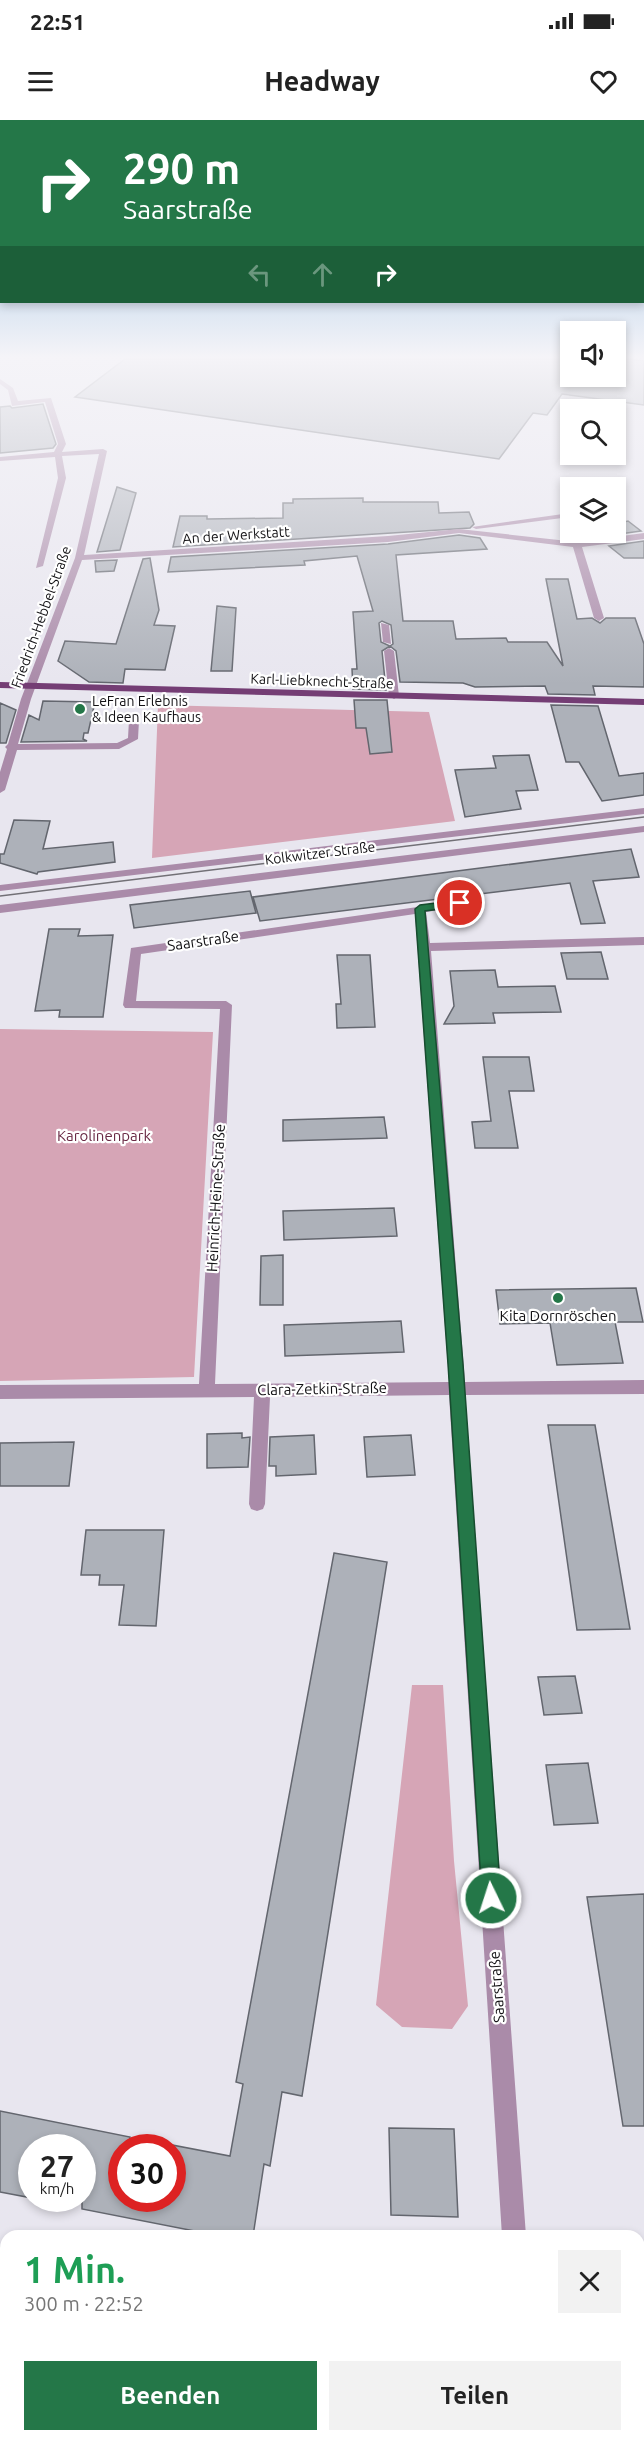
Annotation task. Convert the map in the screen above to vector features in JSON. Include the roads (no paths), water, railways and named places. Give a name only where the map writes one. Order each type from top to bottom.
[{"type":"main road","name":"Karl-Liebknecht-Straße","points":[[0,685],[644,702]]},
{"type":"street","points":[[39,566],[62,478],[60,467]]},
{"type":"street","name":"Friedrich-Hebbel-Straße","points":[[0,790],[10,747],[79,558],[99,467]]},
{"type":"street","points":[[459,531],[483,525],[560,515]]},
{"type":"street","name":"An der Werkstatt","points":[[79,558],[388,539],[459,531],[577,545],[644,536]]},
{"type":"street","points":[[577,545],[599,618]]},
{"type":"street","points":[[384,625],[394,696]]},
{"type":"street","points":[[10,747],[119,746],[133,739],[134,720]]},
{"type":"street","name":"Kolkwitzer Straße","points":[[0,888],[644,811]]},
{"type":"street","points":[[0,902],[644,822]]},
{"type":"street","name":"Kolkwitzer Straße","points":[[0,909],[644,829]]},
{"type":"street","name":"Saarstraße","points":[[226,1005],[129,1005],[135,951],[480,901]]},
{"type":"street","name":"Saarstraße","points":[[420,909],[457,1388],[514,2230]]},
{"type":"street","points":[[424,947],[644,941]]},
{"type":"street","name":"Heinrich-Heine-Straße","points":[[207,1390],[226,1005]]},
{"type":"street","name":"Clara-Zetkin-Straße","points":[[0,1392],[644,1387]]},
{"type":"street","points":[[257,1504],[263,1419],[262,1390]]},
{"type":"tram line","points":[[0,896],[644,817]]},
{"type":"place","name":"LeFran Erlebnis & Ideen Kaufhaus","points":[[80,709]]},
{"type":"place","name":"Kita Dornröschen","points":[[558,1298]]},
{"type":"park label","name":"Karolinenpark","points":[[104,1136]]}]
